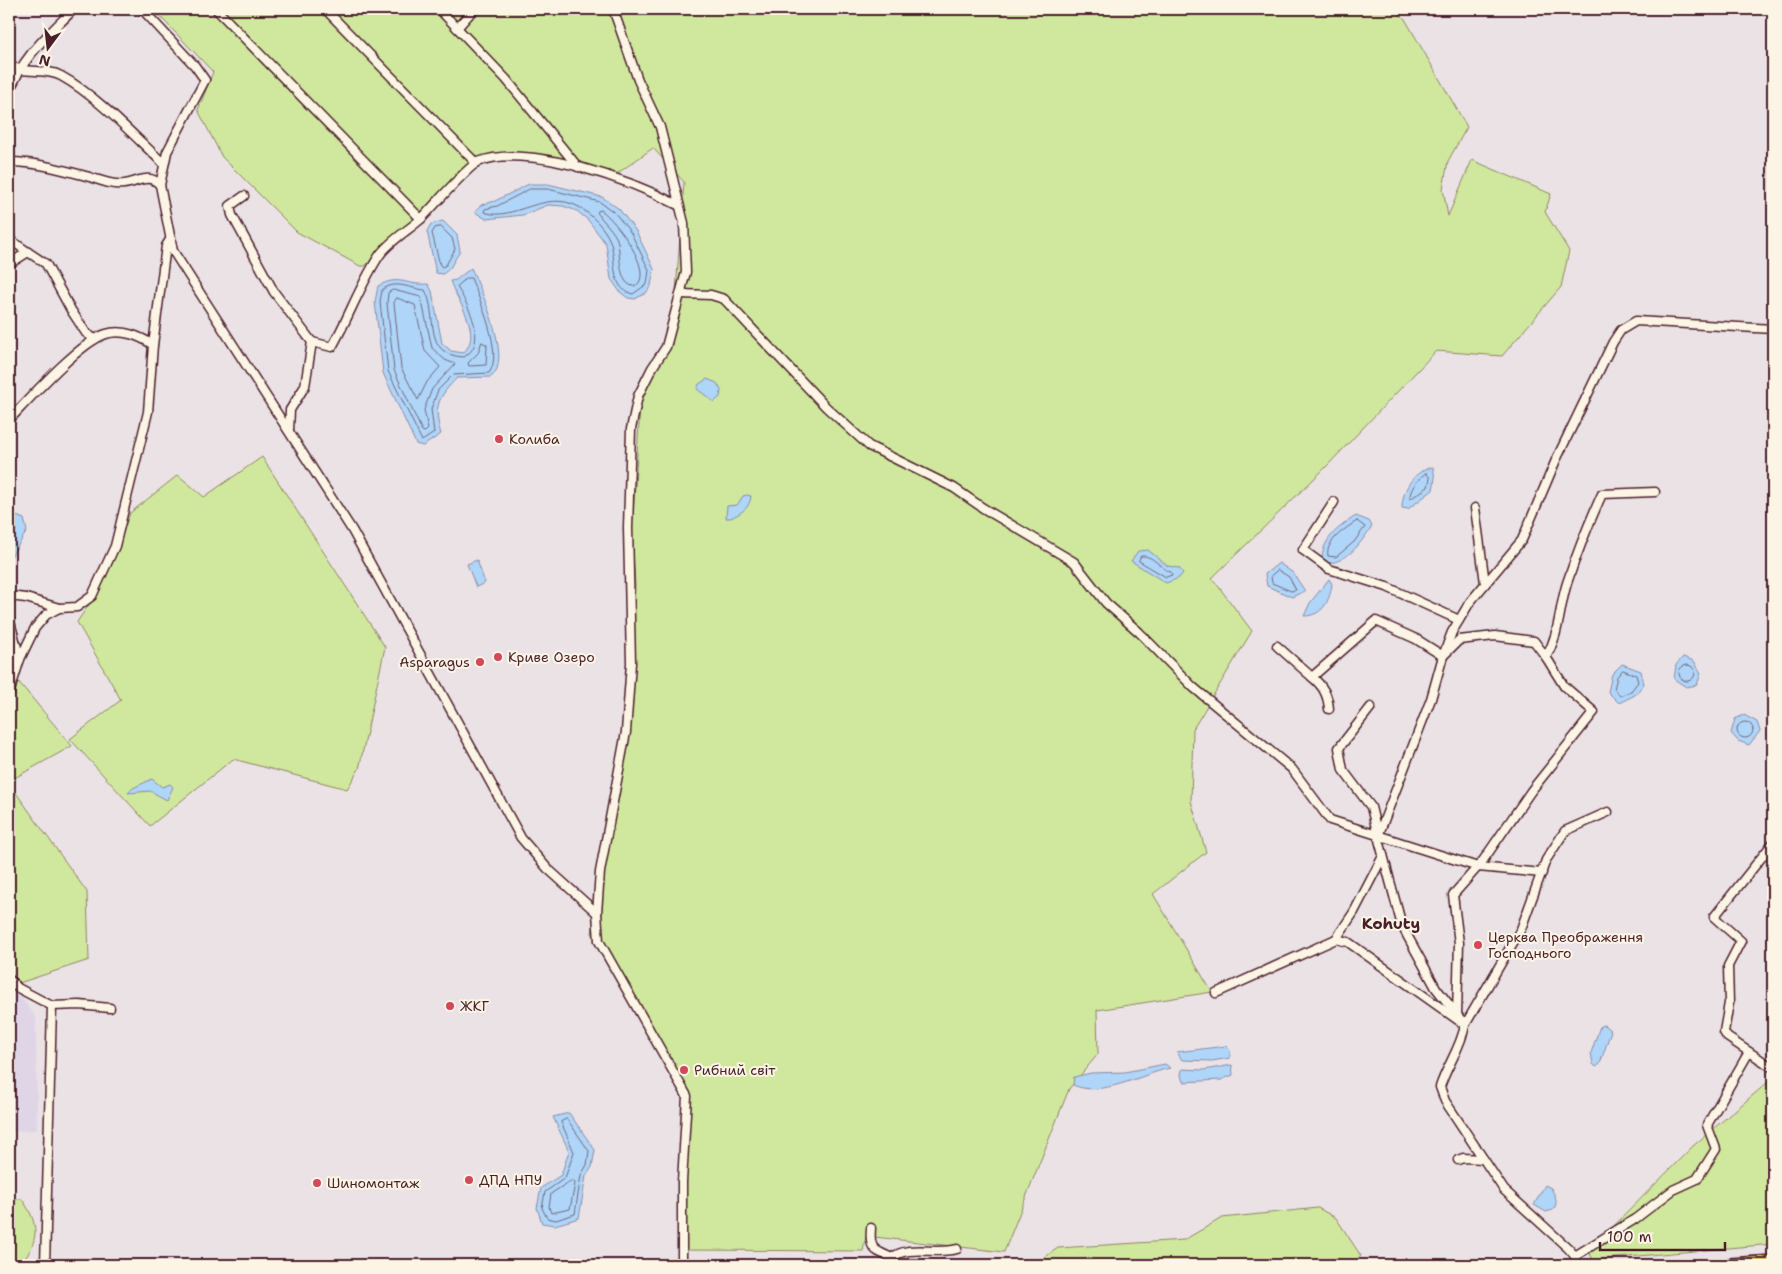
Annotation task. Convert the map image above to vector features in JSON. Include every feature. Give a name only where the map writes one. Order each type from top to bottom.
[{"type":"highway","points":[[1730,1265],[1773,1262]]},
{"type":"street","points":[[9,94],[18,70],[74,9]]},
{"type":"street","points":[[142,9],[195,66],[205,80],[167,152],[160,185],[173,251],[355,528],[521,838],[547,868],[597,913]]},
{"type":"street","points":[[216,9],[421,219]]},
{"type":"street","points":[[325,9],[476,163]]},
{"type":"street","points":[[439,9],[506,79],[578,167]]},
{"type":"street","points":[[457,28],[474,9]]},
{"type":"street","points":[[613,9],[638,80],[660,127],[684,223],[686,272],[666,347],[652,368],[638,396],[632,429],[628,528],[631,663],[627,722],[600,872],[597,913],[599,941],[686,1096],[682,1182],[682,1265]]},
{"type":"street","points":[[9,65],[18,70],[59,74],[82,90],[164,164]]},
{"type":"street","points":[[244,196],[230,206],[232,215],[274,292],[312,342],[332,347],[347,321],[364,280],[381,253],[421,219],[476,163],[496,157],[518,156],[578,167],[650,190],[678,205]]},
{"type":"street","points":[[9,162],[26,162],[116,183],[124,184],[144,178],[157,181],[160,185]]},
{"type":"street","points":[[9,596],[26,598],[59,608],[77,607],[92,596],[115,546],[148,412],[153,345],[166,246],[171,238]]},
{"type":"street","points":[[9,239],[46,264],[71,310],[86,333],[95,340]]},
{"type":"street","points":[[9,264],[28,252]]},
{"type":"street","points":[[681,294],[711,295],[724,299],[826,406],[868,446],[954,488],[982,508],[1074,562],[1106,603],[1139,632],[1193,687],[1292,769],[1330,820],[1478,867],[1542,874]]},
{"type":"street","points":[[1378,836],[1431,699],[1443,656],[1459,620],[1485,583],[1522,540],[1602,363],[1621,330],[1636,321],[1773,329]]},
{"type":"street","points":[[9,420],[49,379],[95,340],[107,333],[138,335],[153,345]]},
{"type":"street","points":[[289,430],[290,410],[305,386],[312,342]]},
{"type":"street","points":[[1546,656],[1555,641],[1566,585],[1602,494],[1655,492]]},
{"type":"street","points":[[1334,502],[1303,550],[1329,569],[1387,587],[1459,620]]},
{"type":"street","points":[[1475,508],[1485,583]]},
{"type":"street","points":[[9,694],[20,659],[35,628],[46,614],[59,608]]},
{"type":"street","points":[[9,618],[20,659]]},
{"type":"street","points":[[1312,677],[1376,621],[1416,639],[1443,656]]},
{"type":"street","points":[[1443,656],[1458,640],[1495,636],[1534,641],[1546,656],[1564,686],[1594,712],[1531,791],[1478,867],[1452,895],[1459,943],[1457,1014]]},
{"type":"street","points":[[1276,646],[1322,685],[1328,700],[1329,709]]},
{"type":"street","points":[[1371,707],[1339,748],[1343,770],[1371,807],[1402,926],[1436,988],[1465,1025]]},
{"type":"street","points":[[1576,1265],[1575,1256],[1504,1190],[1446,1101],[1440,1087],[1444,1074],[1462,1042],[1465,1025],[1522,928],[1546,860],[1565,831],[1608,812]]},
{"type":"street","points":[[1773,843],[1714,917],[1741,940],[1728,966],[1730,1003],[1724,1032],[1728,1037],[1773,1068]]},
{"type":"street","points":[[1216,993],[1336,939],[1354,912],[1383,856]]},
{"type":"street","points":[[1336,939],[1348,942],[1465,1025]]},
{"type":"street","points":[[9,979],[18,988],[52,1006],[79,1005],[110,1008]]},
{"type":"street","points":[[45,1265],[52,1006]]},
{"type":"street","points":[[1575,1256],[1635,1219],[1672,1190],[1697,1179],[1716,1149],[1708,1124],[1749,1052]]},
{"type":"street","points":[[1458,1160],[1463,1158],[1484,1159]]},
{"type":"street","points":[[871,1228],[870,1243],[875,1250],[892,1262],[899,1252],[924,1251],[944,1253],[957,1249]]},
{"type":"shaded area","points":[[9,979],[36,1018],[37,1130],[9,1132]]},
{"type":"green space","points":[[153,9],[1395,9],[1405,19],[1467,127],[1448,161],[1443,189],[1448,216],[1472,160],[1551,194],[1545,212],[1569,251],[1561,287],[1502,356],[1436,351],[1326,467],[1212,578],[1252,631],[1193,729],[1191,801],[1206,852],[1153,894],[1212,992],[1097,1010],[1098,1054],[1069,1089],[1004,1252],[866,1236],[863,1251],[683,1250],[687,1087],[592,933],[622,777],[632,710],[635,585],[632,533],[640,408],[653,375],[672,346],[684,182],[653,148],[615,175],[512,151],[472,161],[434,203],[365,266],[360,266],[297,232],[222,157],[198,110],[213,72]]},
{"type":"green space","points":[[262,457],[385,647],[359,769],[347,789],[233,759],[150,826],[70,739],[121,700],[77,622],[94,597],[113,559],[130,513],[178,475],[204,497]]},
{"type":"green space","points":[[9,636],[13,675],[72,746],[9,781]]},
{"type":"green space","points":[[9,783],[87,892],[89,960],[16,984],[9,972]]},
{"type":"green space","points":[[1773,1078],[1773,1244],[1593,1260],[1589,1251],[1693,1146]]},
{"type":"green space","points":[[9,1199],[22,1199],[32,1217],[34,1225],[34,1240],[21,1265],[9,1265]]},
{"type":"green space","points":[[1318,1208],[1336,1218],[1361,1256],[1355,1261],[1044,1264],[1042,1259],[1058,1248],[1184,1240],[1222,1218]]},
{"type":"water","points":[[529,184],[548,184],[602,197],[619,209],[636,231],[654,269],[651,286],[646,293],[635,299],[628,298],[620,292],[611,279],[606,244],[588,220],[577,211],[563,206],[548,205],[523,215],[486,219],[475,212],[481,205],[495,201]]},
{"type":"water","points":[[443,221],[457,235],[460,251],[450,268],[443,274],[436,273],[427,231],[431,224]]},
{"type":"water","points":[[471,268],[493,324],[499,356],[497,369],[491,377],[457,378],[445,391],[439,403],[437,417],[441,434],[423,446],[416,444],[383,373],[375,302],[378,286],[392,281],[428,284],[432,291],[442,343],[451,351],[463,353],[469,345],[471,337],[470,327],[450,281],[456,280]]},
{"type":"water","points":[[707,379],[717,383],[721,390],[720,397],[714,402],[697,389],[699,384]]},
{"type":"water","points":[[1433,467],[1435,478],[1433,490],[1408,509],[1402,508],[1404,494],[1410,482],[1420,472]]},
{"type":"water","points":[[743,496],[751,496],[747,507],[735,516],[726,518],[727,506],[737,505]]},
{"type":"water","points":[[9,513],[24,519],[27,531],[9,560]]},
{"type":"water","points":[[1356,516],[1369,521],[1372,526],[1349,554],[1329,563],[1322,557],[1329,538]]},
{"type":"water","points":[[1148,550],[1168,566],[1179,568],[1183,573],[1179,578],[1166,583],[1131,561],[1138,551]]},
{"type":"water","points":[[477,560],[485,583],[476,587],[467,564]]},
{"type":"water","points":[[1279,563],[1293,573],[1305,591],[1292,597],[1267,586],[1265,574]]},
{"type":"water","points":[[1329,579],[1332,584],[1331,590],[1324,606],[1316,613],[1304,616],[1310,603]]},
{"type":"water","points":[[1683,657],[1694,661],[1701,673],[1697,685],[1686,687],[1674,679],[1676,665]]},
{"type":"water","points":[[1622,664],[1641,671],[1644,684],[1635,695],[1619,703],[1608,692],[1612,674]]},
{"type":"water","points":[[1744,715],[1757,722],[1760,731],[1749,745],[1738,741],[1731,733],[1735,719]]},
{"type":"water","points":[[152,779],[162,787],[170,784],[173,787],[167,800],[150,791],[128,793],[133,788]]},
{"type":"water","points":[[1604,1025],[1611,1031],[1600,1064],[1596,1067],[1593,1064],[1591,1053],[1600,1026]]},
{"type":"water","points":[[1226,1046],[1230,1051],[1230,1058],[1212,1061],[1182,1060],[1177,1052]]},
{"type":"water","points":[[1165,1064],[1170,1068],[1109,1087],[1096,1089],[1073,1085],[1074,1077],[1091,1073],[1125,1072]]},
{"type":"water","points":[[1232,1065],[1233,1075],[1221,1080],[1183,1082],[1181,1075],[1182,1069],[1204,1070]]},
{"type":"water","points":[[569,1113],[595,1150],[592,1167],[586,1176],[579,1218],[555,1225],[542,1223],[537,1208],[541,1188],[561,1175],[569,1151],[553,1117]]},
{"type":"water","points":[[1545,1185],[1551,1188],[1556,1202],[1553,1210],[1546,1212],[1534,1205]]},
{"type":"place","name":"Колиба","points":[[499,439]]},
{"type":"place","name":"Криве Озеро","points":[[498,657]]},
{"type":"place","name":"Asparagus","points":[[480,662]]},
{"type":"place","name":"Церква Преображення Господнього","points":[[1478,945]]},
{"type":"place","name":"ЖКГ","points":[[450,1006]]},
{"type":"place","name":"Рибний світ","points":[[684,1070]]},
{"type":"place","name":"ДПД НПУ","points":[[469,1180]]},
{"type":"place","name":"Шиномонтаж","points":[[317,1183]]},
{"type":"district","name":"Kohuty","points":[[1391,923]]}]
